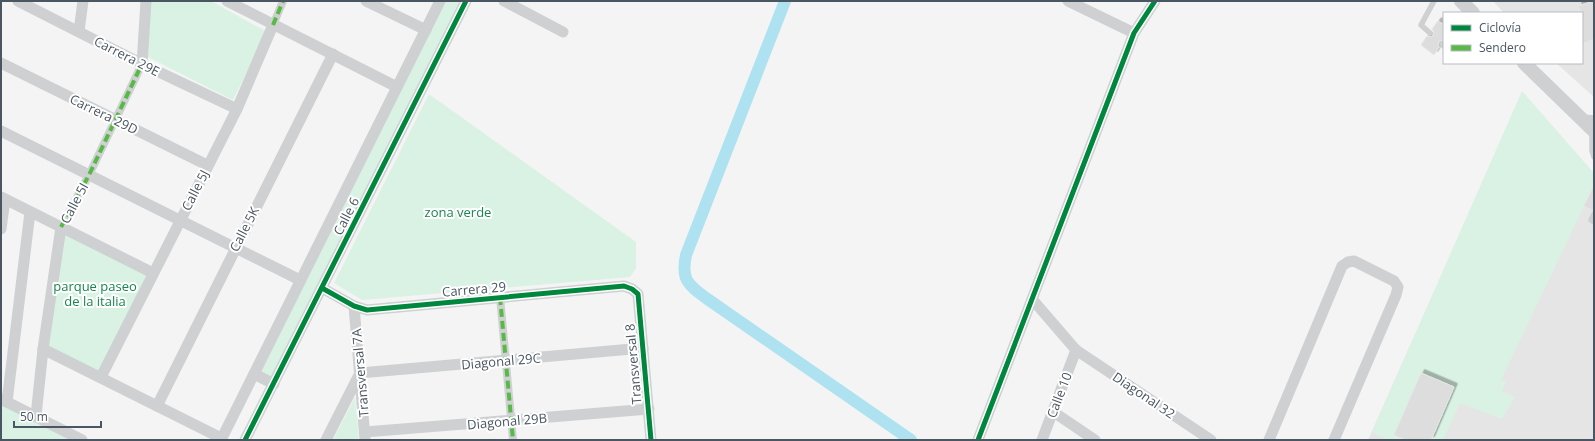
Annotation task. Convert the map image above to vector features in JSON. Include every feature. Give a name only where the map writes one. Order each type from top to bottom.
[{"type":"street","points":[[79,31],[83,1]]},
{"type":"street","name":"Calle 5I","points":[[36,416],[43,349],[61,227],[90,175],[142,64],[146,1]]},
{"type":"street","points":[[227,1],[397,87]]},
{"type":"street","name":"Calle 5J","points":[[101,377],[207,165],[237,109],[284,1]]},
{"type":"street","points":[[366,1],[426,30]]},
{"type":"street","name":"Calle 6","points":[[221,439],[440,1]]},
{"type":"street","name":"Calle 6","points":[[246,440],[466,1]]},
{"type":"street","points":[[504,1],[563,32]]},
{"type":"street","points":[[1068,1],[1134,33]]},
{"type":"street","points":[[978,440],[1134,33],[1154,1]]},
{"type":"street","points":[[1461,1],[1472,12]]},
{"type":"street","name":"Carrera 29E","points":[[24,2],[142,64],[237,109]]},
{"type":"street","name":"Calle 5K","points":[[156,406],[333,54]]},
{"type":"street","name":"Carrera 29D","points":[[1,63],[207,165]]},
{"type":"street","points":[[1525,64],[1590,124]]},
{"type":"street","points":[[1,131],[300,280]]},
{"type":"street","points":[[1,229],[3,198],[153,273]]},
{"type":"street","points":[[30,212],[4,401],[82,440]]},
{"type":"street","points":[[1269,440],[1342,266],[1348,262],[1354,261],[1394,281],[1398,287],[1396,296],[1334,440]]},
{"type":"street","name":"Carrera 29","points":[[322,288],[354,306],[367,310],[624,286],[632,288]]},
{"type":"street","name":"Transversal 8","points":[[632,288],[638,294],[651,440]]},
{"type":"street","points":[[500,298],[513,440]]},
{"type":"street","name":"Diagonal 32","points":[[1032,299],[1076,350],[1211,440]]},
{"type":"street","name":"Transversal 7A","points":[[354,306],[365,436]]},
{"type":"street","name":"Diagonal 29C","points":[[360,373],[643,348]]},
{"type":"street","points":[[43,349],[221,439]]},
{"type":"street","name":"Calle 10","points":[[1042,440],[1076,350]]},
{"type":"street","points":[[326,440],[360,373]]},
{"type":"street","points":[[254,374],[274,384]]},
{"type":"street","name":"Diagonal 29B","points":[[365,436],[511,420],[648,409]]},
{"type":"street","points":[[1052,411],[1095,440]]},
{"type":"lane","points":[[1430,33],[1421,25],[1434,1]]},
{"type":"lane","points":[[1590,124],[1594,157]]},
{"type":"lane","points":[[1594,214],[1591,220],[1594,222]]},
{"type":"shaded area","points":[[1493,1],[1594,1],[1594,97],[1557,64],[1583,64],[1583,12],[1503,12]]},
{"type":"shaded area","points":[[1594,173],[1588,197],[1594,200],[1594,440],[1368,440],[1433,294]]},
{"type":"green space","points":[[151,1],[211,1],[267,32],[233,100],[146,56]]},
{"type":"green space","points":[[436,1],[466,1],[274,384],[254,374]]},
{"type":"green space","points":[[1522,91],[1594,173],[1594,185],[1501,380],[1506,382],[1502,391],[1515,397],[1502,419],[1460,403],[1443,440],[1431,440],[1395,435],[1406,440],[1389,440],[1372,432]]},
{"type":"green space","name":"zona verde","points":[[429,94],[636,242],[636,268],[630,277],[362,300],[334,283]]},
{"type":"green space","name":"parque paseo de la italia","points":[[61,227],[153,273],[101,377],[43,349]]},
{"type":"green space","points":[[355,397],[359,440],[333,440]]},
{"type":"green space","points":[[1,399],[84,440],[1,440]]},
{"type":"building","points":[[1594,1],[1594,39],[1583,44],[1583,12],[1581,12],[1578,6]]},
{"type":"building","points":[[1438,21],[1443,24],[1443,40],[1439,41],[1439,47],[1434,55],[1421,45],[1427,36],[1433,36],[1434,32],[1432,29]]},
{"type":"building","points":[[1594,185],[1594,210],[1592,210],[1584,206]]},
{"type":"building","points":[[1421,373],[1454,387],[1431,440],[1406,440],[1394,435]]},
{"type":"waterway","points":[[785,1],[686,255],[684,270],[685,275],[690,285],[706,298],[911,440]]},
{"type":"marked path","points":[[273,25],[283,1]]},
{"type":"marked path","points":[[61,227],[89,175],[142,64]]},
{"type":"marked path","points":[[500,297],[513,440]]},
{"type":"cycle path","points":[[245,440],[466,1]]},
{"type":"cycle path","points":[[978,440],[1134,33],[1155,1]]},
{"type":"cycle path","points":[[322,288],[354,306],[367,310],[624,286],[632,289],[638,294],[651,440]]}]
